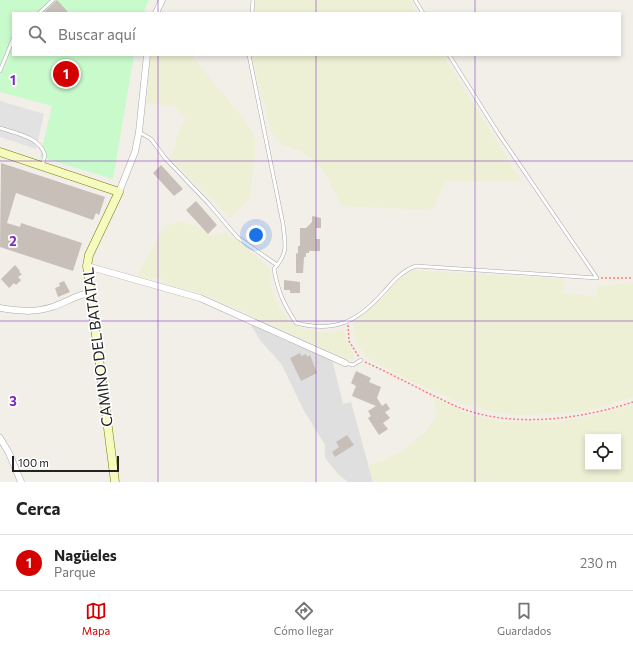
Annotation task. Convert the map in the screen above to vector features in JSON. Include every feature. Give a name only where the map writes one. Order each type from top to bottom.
[{"type":"street","points":[[156,12],[162,0]]},
{"type":"street","name":"CAMINO DEL BATATAL","points":[[115,482],[87,266],[89,255],[119,192],[135,152],[139,132],[147,56]]},
{"type":"street","points":[[0,152],[119,192]]},
{"type":"street","points":[[87,266],[200,298],[247,317],[345,363]]},
{"type":"street","points":[[0,308],[28,312],[41,310],[81,294],[90,293]]},
{"type":"street","points":[[0,438],[9,453],[21,482]]},
{"type":"lane","points":[[39,12],[53,0]]},
{"type":"lane","points":[[252,12],[253,0]]},
{"type":"lane","points":[[415,0],[422,12]]},
{"type":"lane","points":[[0,71],[12,41]]},
{"type":"lane","points":[[249,56],[283,224],[285,249],[283,259],[274,269],[278,290],[284,304],[296,322],[312,327],[329,327],[347,322],[377,300],[399,275],[416,266],[598,278]]},
{"type":"lane","points":[[450,56],[498,133],[598,278]]},
{"type":"lane","points":[[0,128],[30,138],[39,144],[45,155],[42,166]]},
{"type":"lane","points":[[139,132],[151,139],[164,158],[209,204],[237,237],[277,265]]},
{"type":"lane","points":[[345,363],[353,365],[361,360]]},
{"type":"path","points":[[598,278],[633,278]]},
{"type":"path","points":[[347,322],[349,341],[361,360],[463,409],[497,417],[533,420],[564,418],[610,409],[633,402]]},
{"type":"shaded area","points":[[0,101],[44,114],[36,149],[0,137]]},
{"type":"shaded area","points":[[249,322],[284,340],[332,359],[343,404],[351,402],[373,482],[348,482],[338,474],[325,458],[325,445],[303,409],[282,365],[260,340]]},
{"type":"green space","points":[[0,0],[149,0],[143,12],[12,12],[12,56],[134,56],[113,179],[40,157],[52,106],[0,92]]},
{"type":"green space","points":[[256,0],[410,0],[416,12],[255,12]]},
{"type":"green space","points":[[150,56],[192,56],[244,119],[256,140],[251,192],[249,199],[230,218],[170,158],[176,144],[175,140],[185,118],[174,106],[146,103]]},
{"type":"green space","points":[[251,56],[444,56],[507,157],[513,170],[522,181],[445,181],[435,206],[428,210],[341,206],[325,172],[303,152],[281,144],[271,132]]},
{"type":"green space","points":[[179,221],[201,228],[212,236],[226,232],[270,269],[271,285],[279,307],[290,321],[303,329],[320,332],[344,330],[354,355],[353,359],[346,359],[208,296],[162,283],[163,279],[153,277],[152,280],[137,276],[164,227]]},
{"type":"green space","points":[[412,270],[565,279],[563,293],[596,297],[597,286],[633,283],[633,397],[592,410],[521,415],[497,413],[461,403],[411,381],[367,358],[357,344],[353,332],[353,322],[386,295],[403,274]]},
{"type":"green space","points":[[433,398],[469,414],[502,422],[553,422],[578,419],[633,405],[633,482],[373,482],[368,465],[385,460],[403,450],[422,435],[434,421],[437,413]]},
{"type":"building","points":[[57,0],[68,12],[44,12]]},
{"type":"building","points":[[1,163],[105,197],[99,215],[96,213],[93,220],[16,193],[7,223],[20,227],[21,223],[82,243],[73,271],[0,247]]},
{"type":"building","points":[[161,165],[183,189],[174,196],[153,173]]},
{"type":"building","points":[[196,201],[217,225],[208,234],[186,210]]},
{"type":"building","points":[[312,216],[321,218],[321,228],[316,228],[316,239],[320,239],[320,251],[309,251],[309,253],[306,253],[306,257],[304,257],[303,273],[296,273],[296,253],[298,254],[298,246],[300,246],[300,228],[306,228],[312,222]]},
{"type":"building","points":[[15,265],[22,274],[18,277],[21,280],[16,285],[14,283],[9,288],[1,279]]},
{"type":"building","points":[[284,280],[300,282],[300,293],[290,293],[290,290],[284,290]]},
{"type":"building","points":[[64,281],[70,292],[58,297],[55,288],[60,286],[59,283]]},
{"type":"building","points":[[300,353],[301,356],[306,354],[307,357],[310,355],[317,373],[301,381],[290,358]]},
{"type":"building","points":[[356,371],[371,378],[369,382],[381,387],[377,398],[382,406],[386,403],[390,409],[385,412],[390,418],[383,423],[388,429],[379,435],[368,418],[371,416],[368,411],[376,406],[352,396],[356,386],[351,383]]},
{"type":"building","points":[[347,435],[354,445],[335,457],[332,452],[339,447],[336,442]]},
{"type":"place","name":"Nagüeles","points":[[66,74]]}]
